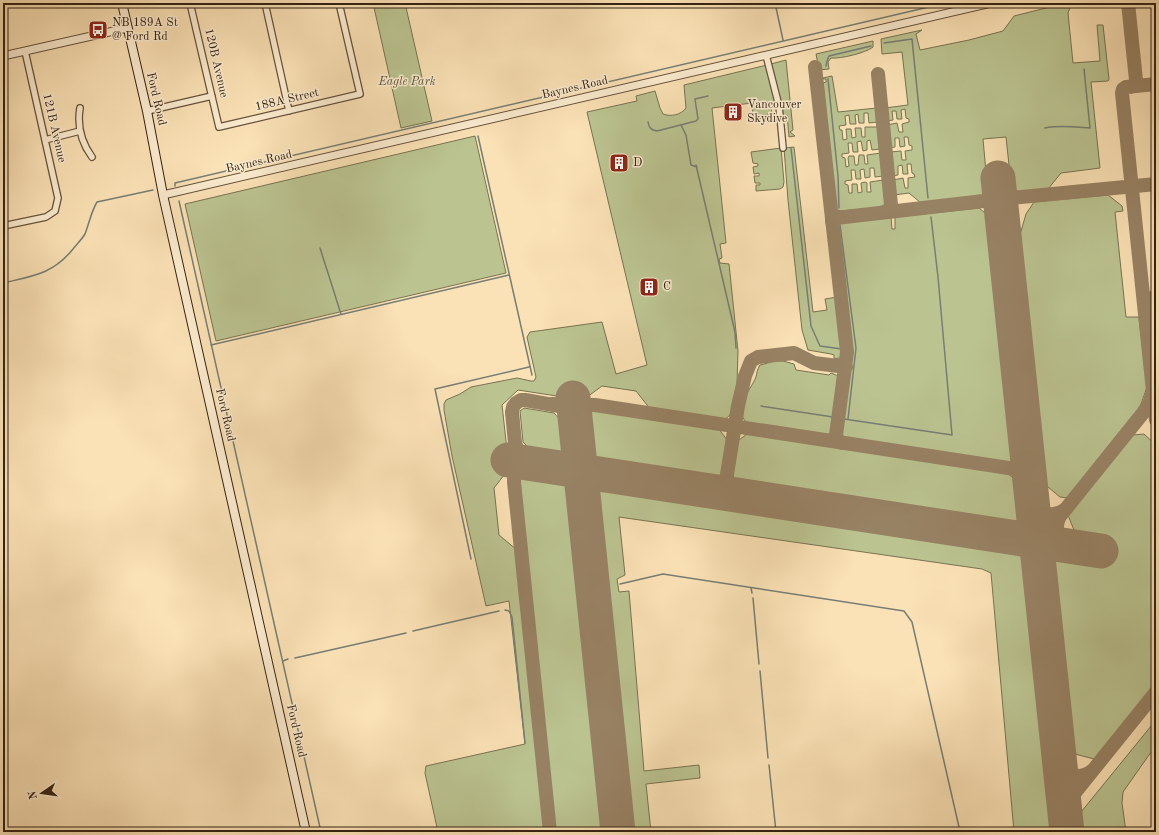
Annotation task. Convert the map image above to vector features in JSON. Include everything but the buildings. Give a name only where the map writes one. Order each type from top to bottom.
[{"type":"main road","name":"Ford Road","points":[[122,3],[147,110],[163,196],[306,832]]},
{"type":"street","name":"120B Avenue","points":[[190,3],[219,127]]},
{"type":"street","points":[[265,3],[289,111]]},
{"type":"street","name":"188A Street","points":[[219,127],[360,94],[339,3]]},
{"type":"street","name":"Baynes Road","points":[[163,196],[991,3]]},
{"type":"street","points":[[3,56],[127,28]]},
{"type":"street","name":"121B Avenue","points":[[3,226],[46,217],[56,211],[58,198],[25,51]]},
{"type":"street","points":[[766,55],[779,106],[783,148]]},
{"type":"street","points":[[147,110],[212,96]]},
{"type":"street","points":[[80,108],[78,120],[80,131],[85,147],[92,157]]},
{"type":"street","points":[[45,140],[80,131]]},
{"type":"green space","name":"Eagle Park","points":[[373,3],[405,3],[432,121],[401,128]]},
{"type":"green space","points":[[1066,3],[1074,3],[1068,13],[1073,63],[1100,61],[1097,25],[1103,25],[1109,79],[1108,81],[1091,82],[1100,168],[1061,173],[1048,189],[1012,193],[1006,137],[983,139],[988,194],[976,197],[921,203],[909,193],[894,195],[893,180],[903,178],[905,188],[908,188],[908,178],[915,177],[912,173],[911,164],[907,164],[908,174],[903,174],[902,165],[898,166],[898,175],[892,176],[890,152],[901,151],[902,160],[906,160],[905,151],[912,150],[912,146],[909,145],[908,137],[904,137],[905,146],[900,147],[899,138],[895,138],[895,147],[889,148],[887,125],[897,123],[899,132],[903,132],[902,124],[909,122],[909,119],[906,118],[905,109],[901,110],[902,119],[897,119],[896,111],[892,111],[893,120],[887,121],[885,108],[908,105],[902,52],[882,54],[881,39],[922,30],[916,34],[920,50],[1003,31],[1014,16]]},
{"type":"green space","points":[[873,41],[873,47],[870,49],[840,58],[831,58],[828,62],[829,69],[819,70],[816,54]]},
{"type":"green space","points":[[786,60],[793,130],[790,132],[795,136],[789,137],[787,115],[785,116],[783,114],[771,64]]},
{"type":"green space","points":[[767,65],[776,106],[771,107],[772,114],[762,115],[762,118],[748,120],[748,117],[753,116],[752,103],[712,108],[726,243],[720,244],[722,258],[719,259],[720,263],[729,264],[738,351],[735,406],[730,415],[723,421],[651,410],[636,391],[602,386],[583,400],[582,394],[563,397],[518,390],[502,405],[507,450],[504,468],[508,470],[494,488],[499,535],[517,550],[547,832],[438,832],[425,773],[426,766],[525,744],[509,601],[486,606],[452,456],[444,404],[446,400],[471,387],[517,378],[534,381],[536,377],[527,337],[530,332],[602,322],[616,374],[647,365],[587,112],[637,101],[636,96],[655,91],[663,114],[676,115],[686,108],[684,85]]},
{"type":"green space","points":[[832,76],[838,112],[877,108],[878,122],[869,123],[868,113],[864,113],[864,123],[859,123],[858,114],[855,115],[856,124],[850,124],[849,115],[845,116],[846,125],[839,126],[840,130],[842,130],[843,140],[847,139],[846,129],[851,129],[852,138],[856,137],[855,128],[861,128],[862,137],[865,137],[865,127],[879,127],[880,149],[872,150],[870,140],[867,141],[867,150],[863,151],[861,141],[857,142],[858,152],[853,152],[852,143],[848,143],[849,153],[842,154],[842,157],[845,158],[846,167],[849,166],[849,156],[854,156],[855,165],[858,165],[859,155],[864,155],[865,164],[868,164],[867,155],[881,153],[883,176],[875,177],[874,168],[870,168],[870,177],[865,178],[864,169],[860,170],[861,179],[856,179],[855,170],[851,170],[852,180],[845,181],[845,184],[848,185],[849,193],[852,193],[852,184],[857,184],[858,193],[862,192],[861,183],[865,182],[867,183],[867,192],[871,192],[870,182],[883,180],[886,207],[840,211],[836,210],[823,83],[826,82],[826,79],[823,78]]},
{"type":"green space","points":[[475,136],[506,273],[216,341],[185,204]]},
{"type":"green space","points":[[794,147],[813,312],[827,310],[825,299],[837,297],[844,357],[834,359],[834,355],[808,350],[802,330],[784,148]]},
{"type":"green space","points":[[781,148],[784,182],[783,187],[780,189],[756,191],[756,185],[760,185],[760,183],[755,183],[754,176],[759,176],[759,173],[754,174],[753,167],[758,166],[758,164],[753,163],[751,152]]},
{"type":"green space","points":[[1108,195],[1122,206],[1123,211],[1115,212],[1126,317],[1139,317],[1147,387],[1140,407],[1067,498],[1060,497],[1042,482],[1017,245],[1026,214],[1034,202]]},
{"type":"green space","points":[[979,208],[991,218],[1016,459],[1007,465],[842,439],[840,431],[850,357],[842,291],[845,290],[838,224],[842,222],[891,217],[892,229],[895,229],[895,217]]},
{"type":"green space","points":[[775,361],[783,361],[794,364],[796,370],[829,375],[831,373],[841,377],[834,428],[830,437],[750,425],[744,420],[741,414],[743,401],[756,377],[760,365]]},
{"type":"green space","points":[[524,408],[554,413],[567,427],[571,461],[536,455],[523,442],[520,411]]},
{"type":"green space","points":[[595,408],[718,428],[728,441],[724,472],[710,482],[589,463],[585,418]]},
{"type":"green space","points":[[750,432],[1006,472],[1018,482],[1023,524],[1017,529],[741,487],[731,473],[736,442]]},
{"type":"green space","points":[[1144,434],[1156,445],[1156,683],[1094,759],[1071,753],[1050,552],[1099,560],[1102,542],[1077,538],[1068,515],[1133,435]]},
{"type":"green space","points":[[527,472],[573,479],[610,832],[554,832],[517,483]]},
{"type":"green space","points":[[591,482],[1020,548],[1026,553],[1055,832],[1014,832],[991,573],[982,569],[619,517],[625,575],[617,579],[619,592],[629,591],[644,771],[699,765],[700,778],[646,784],[651,832],[627,832]]},
{"type":"green space","points":[[1156,720],[1156,745],[1123,792],[1122,803],[1126,832],[1079,832],[1077,817]]},
{"type":"waterway","points":[[775,3],[783,40]]},
{"type":"waterway","points":[[175,186],[175,183],[946,3]]},
{"type":"waterway","points":[[884,43],[912,39],[928,198]]},
{"type":"waterway","points":[[826,66],[829,56],[871,46]]},
{"type":"waterway","points":[[1045,128],[1062,126],[1090,128],[1084,69]]},
{"type":"waterway","points":[[828,79],[838,176],[839,208]]},
{"type":"waterway","points":[[648,122],[649,126],[653,130],[657,131],[696,121],[698,119],[695,99],[708,96]]},
{"type":"waterway","points":[[681,125],[686,135],[691,165],[697,167]]},
{"type":"waterway","points":[[478,136],[532,375]]},
{"type":"waterway","points":[[791,148],[811,326],[820,346],[842,349]]},
{"type":"waterway","points":[[696,165],[735,332],[736,348]]},
{"type":"waterway","points":[[3,283],[42,273],[58,264],[85,234],[97,202],[153,190]]},
{"type":"waterway","points":[[179,201],[321,832]]},
{"type":"waterway","points":[[844,419],[952,435],[938,277],[931,217]]},
{"type":"waterway","points":[[840,225],[856,348],[848,419]]},
{"type":"waterway","points":[[320,248],[341,314]]},
{"type":"waterway","points":[[211,345],[509,275]]},
{"type":"waterway","points":[[471,559],[435,389],[529,367]]},
{"type":"waterway","points":[[761,406],[833,417]]},
{"type":"waterway","points":[[620,584],[663,574],[904,611],[912,622],[959,827]]},
{"type":"waterway","points":[[751,588],[752,593]]},
{"type":"waterway","points":[[753,598],[759,664]]},
{"type":"waterway","points":[[505,610],[509,611],[512,617],[525,743]]},
{"type":"waterway","points":[[413,631],[499,611]]},
{"type":"waterway","points":[[295,658],[406,633]]},
{"type":"waterway","points":[[283,661],[288,659]]},
{"type":"waterway","points":[[760,671],[768,758]]},
{"type":"waterway","points":[[769,765],[776,832]]},
{"type":"taxiway","points":[[1128,3],[1136,80],[1134,85],[1131,87]]},
{"type":"taxiway","points":[[815,67],[847,352],[836,435],[837,439],[842,443]]},
{"type":"taxiway","points":[[878,74],[891,205],[890,209],[884,212]]},
{"type":"taxiway","points":[[1156,84],[1126,87],[1123,89],[1122,93],[1156,420]]},
{"type":"taxiway","points":[[832,222],[832,220],[836,218],[1001,199],[1156,184]]},
{"type":"taxiway","points":[[1144,304],[1146,299],[1156,297]]},
{"type":"taxiway","points":[[724,493],[738,406],[745,376],[751,361],[758,357],[794,353],[814,363],[846,367]]},
{"type":"taxiway","points":[[1039,563],[1039,550],[1044,536],[1143,413],[1149,404],[1152,395]]},
{"type":"taxiway","points":[[550,832],[514,482],[515,443],[512,412],[513,407],[521,400],[559,406],[569,413],[574,420],[576,428]]},
{"type":"taxiway","points":[[552,404],[595,405],[1015,469],[1028,479],[1035,505],[1038,509],[1049,514],[1054,514],[1067,508]]},
{"type":"taxiway","points":[[515,443],[522,456],[528,461],[536,464]]},
{"type":"taxiway","points":[[1060,516],[1057,527],[1059,536],[1065,543],[1075,547]]},
{"type":"taxiway","points":[[1015,538],[1033,537],[1049,528]]},
{"type":"taxiway","points":[[1067,827],[1067,806],[1073,795],[1156,692]]},
{"type":"taxiway","points":[[1059,753],[1063,765],[1071,774],[1081,776],[1093,770]]},
{"type":"runway","points":[[998,178],[1067,832]]},
{"type":"runway","points":[[573,398],[618,832]]},
{"type":"runway","points":[[508,460],[1101,551]]},
{"type":"place","name":"NB 189A St @ Ford Rd","points":[[98,30]]},
{"type":"place","name":"Vancouver Skydive","points":[[733,112]]},
{"type":"place","name":"D","points":[[619,163]]},
{"type":"place","name":"C","points":[[649,287]]}]
